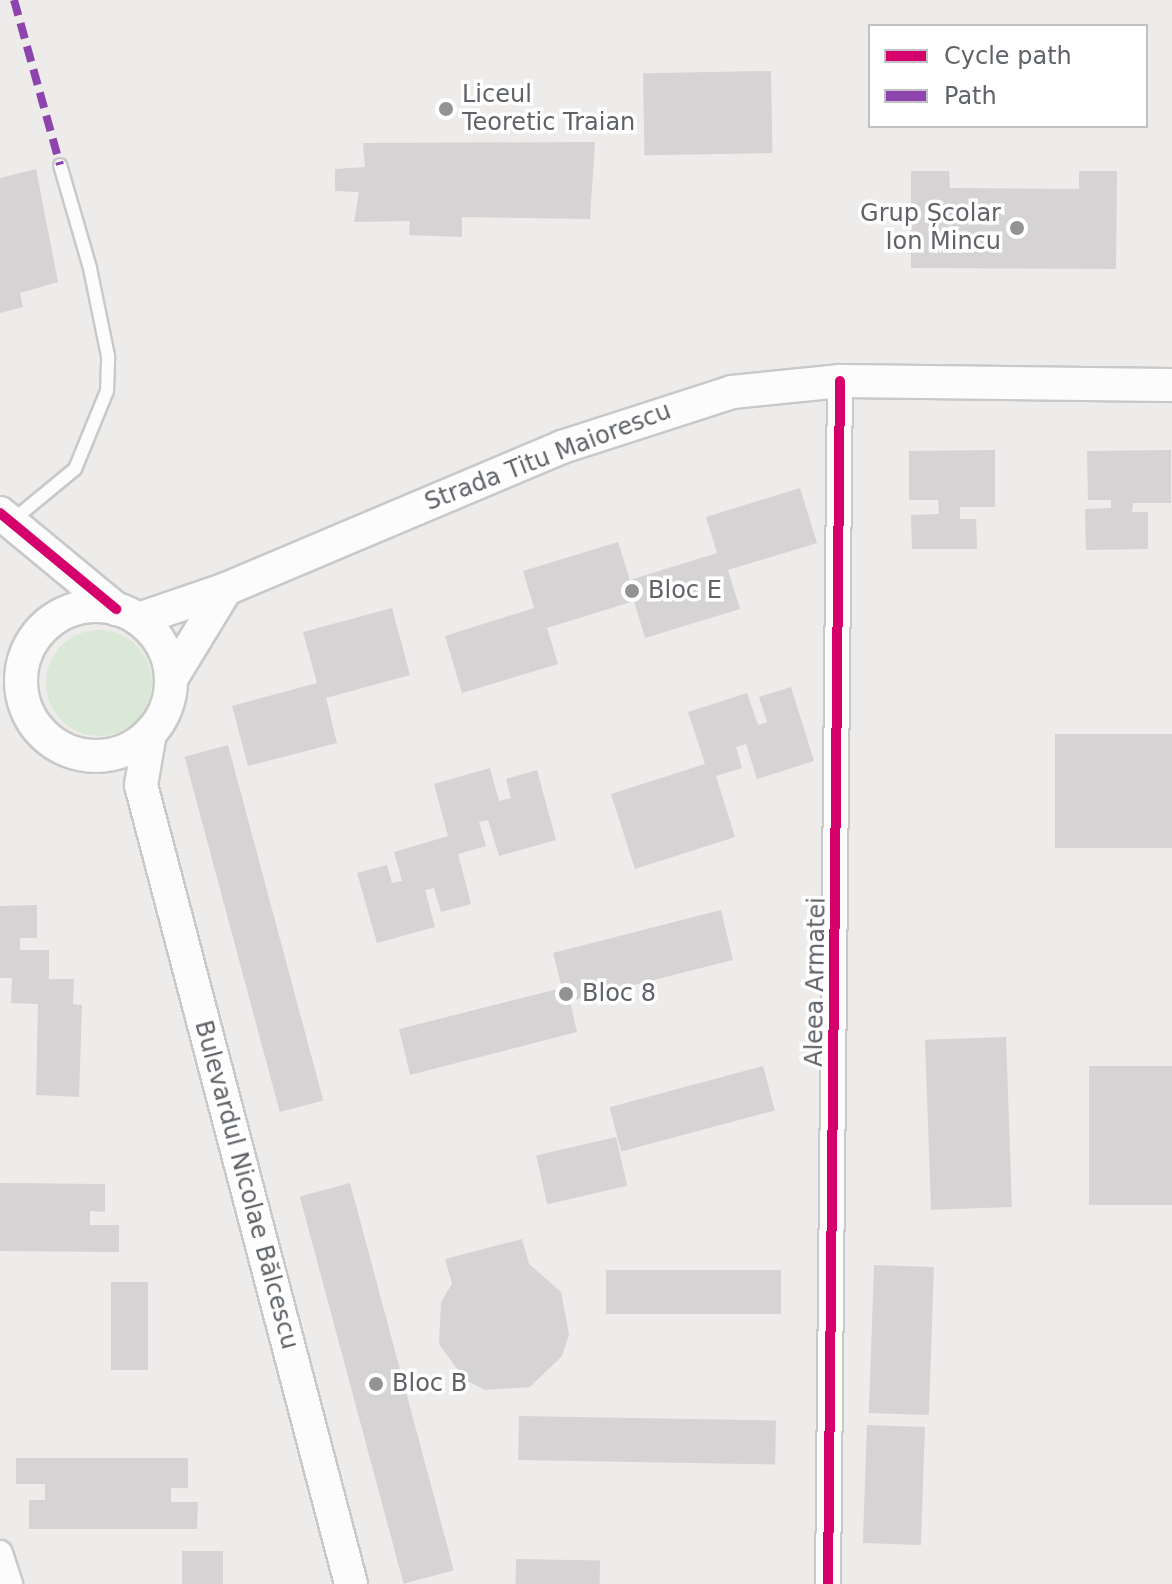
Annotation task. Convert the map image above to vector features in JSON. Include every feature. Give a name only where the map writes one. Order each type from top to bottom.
[{"type":"main road","name":"Strada Titu Maiorescu","points":[[128,614],[226,589],[630,422],[732,392],[840,381],[1172,385]]},
{"type":"main road","points":[[6,517],[63,570],[128,614],[158,639],[171,679]]},
{"type":"main road","points":[[37,727],[21,678],[63,570]]},
{"type":"main road","points":[[0,716],[37,727],[59,746],[87,756],[141,785],[150,733],[166,708],[171,679],[226,589]]},
{"type":"main road","points":[[0,671],[63,614],[89,606],[128,614]]},
{"type":"main road","points":[[87,756],[115,754],[150,733]]},
{"type":"main road","name":"Bulevardul Nicolae Bălcescu","points":[[141,785],[351,1584]]},
{"type":"street","name":"Aleea Armatei","points":[[828,1584],[840,381]]},
{"type":"street","points":[[0,1553],[10,1584]]},
{"type":"lane","points":[[6,517],[75,469],[107,391],[108,356],[96,297],[60,165]]},
{"type":"green space","points":[[99,630],[119,634],[137,645],[148,663],[152,683],[148,703],[137,721],[119,732],[99,736],[79,732],[61,721],[50,703],[46,683],[50,663],[61,645],[79,634]]},
{"type":"building","points":[[771,71],[772,153],[644,155],[643,73]]},
{"type":"building","points":[[595,142],[590,219],[462,217],[462,237],[409,235],[410,221],[354,222],[359,192],[335,191],[335,169],[365,167],[363,143]]},
{"type":"building","points":[[36,169],[58,282],[20,293],[23,307],[0,313],[0,178]]},
{"type":"building","points":[[911,171],[949,171],[950,188],[1079,189],[1079,171],[1117,171],[1116,269],[911,268]]},
{"type":"building","points":[[995,450],[995,507],[960,507],[960,519],[976,519],[977,549],[912,549],[911,515],[939,514],[938,500],[909,500],[909,451]]},
{"type":"building","points":[[1171,450],[1171,503],[1133,503],[1132,512],[1148,512],[1148,549],[1086,550],[1085,509],[1111,508],[1111,500],[1088,500],[1087,451]]},
{"type":"building","name":"Bloc E","points":[[800,488],[817,543],[728,570],[740,609],[645,638],[634,601],[547,628],[558,664],[462,693],[445,636],[534,608],[523,571],[618,542],[630,580],[717,553],[706,517]]},
{"type":"building","points":[[392,608],[410,675],[326,698],[337,743],[248,766],[232,706],[317,683],[303,632]]},
{"type":"building","points":[[791,687],[814,761],[757,779],[746,744],[736,747],[742,768],[716,776],[735,837],[635,869],[611,794],[705,764],[688,712],[747,693],[758,725],[767,722],[759,697]]},
{"type":"building","points":[[1055,734],[1172,734],[1172,848],[1055,848]]},
{"type":"building","points":[[228,745],[323,1100],[280,1112],[185,757]]},
{"type":"building","points":[[490,768],[499,801],[511,798],[506,779],[537,770],[556,840],[499,856],[488,820],[479,822],[486,846],[458,854],[471,904],[441,912],[434,888],[425,890],[435,927],[377,943],[357,873],[387,865],[392,883],[402,881],[394,852],[448,836],[434,784]]},
{"type":"building","points":[[37,905],[37,938],[20,938],[20,950],[49,950],[49,979],[74,979],[73,1004],[82,1005],[79,1097],[36,1095],[38,1004],[11,1003],[12,978],[0,978],[0,906]]},
{"type":"building","name":"Bloc 8","points":[[721,910],[733,960],[570,1001],[577,1032],[410,1075],[399,1029],[562,988],[553,953]]},
{"type":"building","points":[[1006,1037],[1012,1207],[931,1210],[925,1040]]},
{"type":"building","points":[[763,1066],[775,1110],[621,1152],[609,1107]]},
{"type":"building","points":[[1089,1066],[1172,1066],[1172,1205],[1089,1205]]},
{"type":"building","points":[[616,1137],[627,1186],[547,1204],[536,1155]]},
{"type":"building","points":[[0,1183],[105,1184],[105,1212],[90,1211],[90,1225],[119,1225],[119,1252],[0,1251]]},
{"type":"building","name":"Bloc B","points":[[350,1183],[454,1570],[404,1584],[300,1196]]},
{"type":"building","points":[[522,1239],[529,1264],[561,1292],[569,1334],[562,1356],[530,1387],[485,1390],[465,1380],[439,1344],[441,1302],[452,1284],[445,1259]]},
{"type":"building","points":[[874,1265],[934,1267],[929,1415],[869,1413]]},
{"type":"building","points":[[606,1270],[781,1270],[781,1314],[606,1314]]},
{"type":"building","points":[[111,1282],[148,1282],[148,1370],[111,1370]]},
{"type":"building","points":[[519,1416],[776,1420],[775,1464],[518,1460]]},
{"type":"building","points":[[867,1425],[925,1427],[921,1545],[863,1543]]},
{"type":"building","points":[[16,1458],[188,1458],[188,1488],[171,1488],[171,1502],[198,1502],[197,1529],[29,1529],[29,1500],[45,1500],[45,1484],[16,1484]]},
{"type":"building","points":[[182,1551],[223,1551],[223,1584],[182,1584]]},
{"type":"building","points":[[516,1559],[600,1560],[600,1584],[516,1584]]},
{"type":"marked path","points":[[14,0],[60,165]]},
{"type":"cycle path","points":[[828,1584],[840,381]]},
{"type":"cycle path","points":[[0,513],[116,609]]},
{"type":"place","name":"Liceul Teoretic Traian","points":[[446,109]]},
{"type":"place","name":"Grup Școlar Ion Mincu","points":[[1017,228]]},
{"type":"place","name":"Bloc E","points":[[632,591]]},
{"type":"place","name":"Bloc 8","points":[[566,994]]},
{"type":"place","name":"Bloc B","points":[[376,1384]]}]
